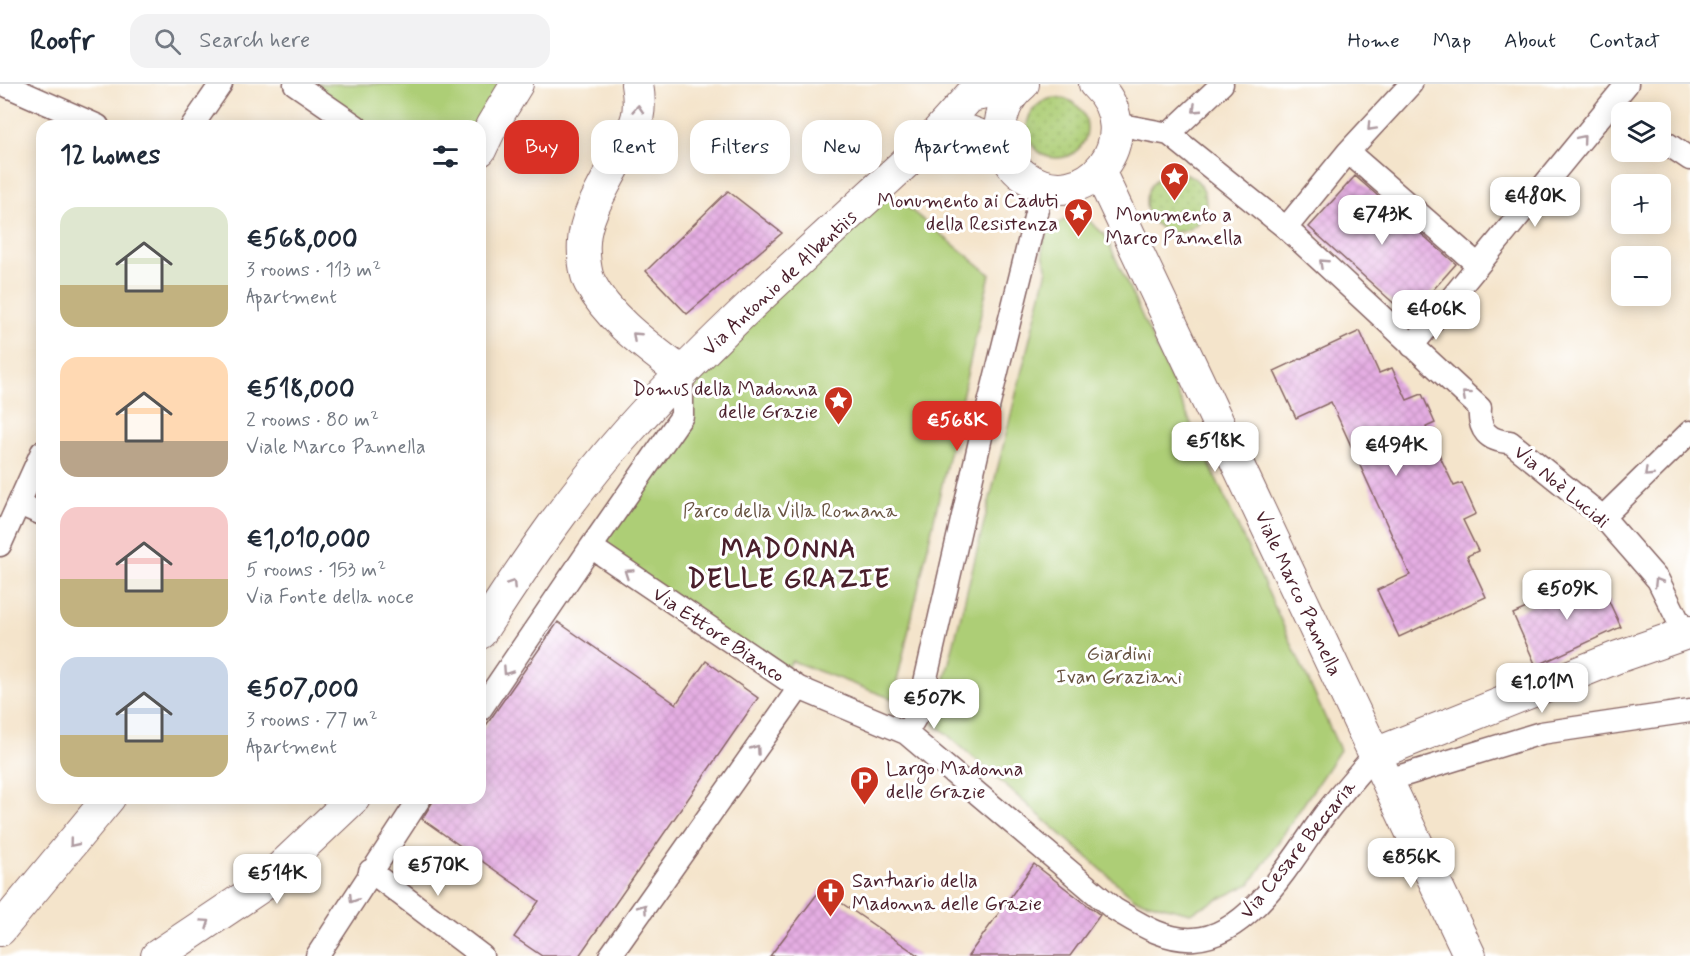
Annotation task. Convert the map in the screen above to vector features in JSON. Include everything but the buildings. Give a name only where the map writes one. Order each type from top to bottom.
[{"type":"main road","points":[[486,138],[517,84]]},
{"type":"main road","points":[[637,84],[641,108],[635,127],[595,206],[584,242],[589,282],[610,310],[639,340],[681,374]]},
{"type":"main road","points":[[1022,174],[1043,185],[1073,186],[1099,171],[1113,149],[1116,124],[1109,101],[1095,84]]},
{"type":"main road","points":[[976,90],[1021,85]]},
{"type":"main road","points":[[1001,120],[1005,107],[1021,85]]},
{"type":"main road","name":"Via Antonio de Albentiis","points":[[948,120],[976,90]]},
{"type":"main road","name":"Viale Marco Pannella","points":[[1099,171],[1470,956]]},
{"type":"main road","name":"Via Antonio de Albentiis","points":[[486,624],[548,529],[626,433],[681,374],[894,174]]},
{"type":"main road","points":[[1387,778],[1615,658],[1688,633]]},
{"type":"main road","points":[[0,930],[104,804]]},
{"type":"main road","points":[[157,956],[260,887],[348,804]]},
{"type":"street","points":[[3,84],[84,120]]},
{"type":"street","points":[[196,120],[221,84]]},
{"type":"street","points":[[296,84],[347,120]]},
{"type":"street","points":[[1169,134],[1222,84]]},
{"type":"street","points":[[1286,228],[1348,152],[1411,84]]},
{"type":"street","points":[[1619,102],[1627,84]]},
{"type":"street","points":[[1412,346],[1478,265],[1611,115]]},
{"type":"street","name":"Via Noè Lucidi","points":[[1116,124],[1169,134],[1286,228],[1480,408],[1479,439],[1510,442],[1603,517],[1658,580],[1688,633]]},
{"type":"street","points":[[1671,146],[1690,159]]},
{"type":"street","points":[[1348,152],[1478,265]]},
{"type":"street","points":[[906,733],[918,713],[983,428],[1043,185]]},
{"type":"street","points":[[486,701],[682,416],[681,374]]},
{"type":"street","points":[[1603,517],[1690,432]]},
{"type":"street","points":[[0,545],[36,466]]},
{"type":"street","points":[[19,504],[36,511]]},
{"type":"street","name":"Via Ettore Bianco","points":[[591,547],[799,687],[610,956]]},
{"type":"street","name":"Via Cesare Beccaria","points":[[799,687],[906,733],[1114,909],[1142,925],[1173,938],[1194,939],[1230,929],[1259,902],[1295,858],[1326,813],[1387,778]]},
{"type":"street","points":[[1387,778],[1541,733],[1690,711]]},
{"type":"street","points":[[317,956],[370,871],[416,804]]},
{"type":"street","points":[[370,871],[482,956]]},
{"type":"green space","points":[[295,84],[517,84],[485,120],[347,120]]},
{"type":"green space","points":[[1057,98],[1074,103],[1082,111],[1086,122],[1086,134],[1082,145],[1068,156],[1057,158],[1046,156],[1031,143],[1029,117],[1040,103],[1046,100]]},
{"type":"green space","points":[[1176,172],[1193,177],[1201,185],[1206,202],[1201,219],[1193,227],[1176,232],[1159,227],[1151,219],[1146,202],[1151,185],[1159,177]]},
{"type":"green space","name":"Parco della Villa Romana","points":[[881,186],[990,274],[893,699],[792,661],[781,677],[591,547],[682,416],[682,373]]},
{"type":"green space","name":"Giardini Ivan Graziani","points":[[1077,217],[1088,220],[1105,235],[1340,750],[1250,884],[1190,913],[1135,899],[934,723],[1046,273],[1043,246],[1052,228],[1064,220]]},
{"type":"place","name":"Monumento a Marco Pannella","points":[[1174,202]]},
{"type":"place","name":"Monumento ai Caduti della Resistenza","points":[[1079,238]]},
{"type":"place","name":"Domus della Madonna delle Grazie","points":[[839,426]]},
{"type":"place","name":"Largo Madonna delle Grazie","points":[[865,806]]},
{"type":"place","name":"Santuario della Madonna delle Grazie","points":[[831,918]]},
{"type":"district","name":"MADONNA DELLE GRAZIE","points":[[789,562]]}]
